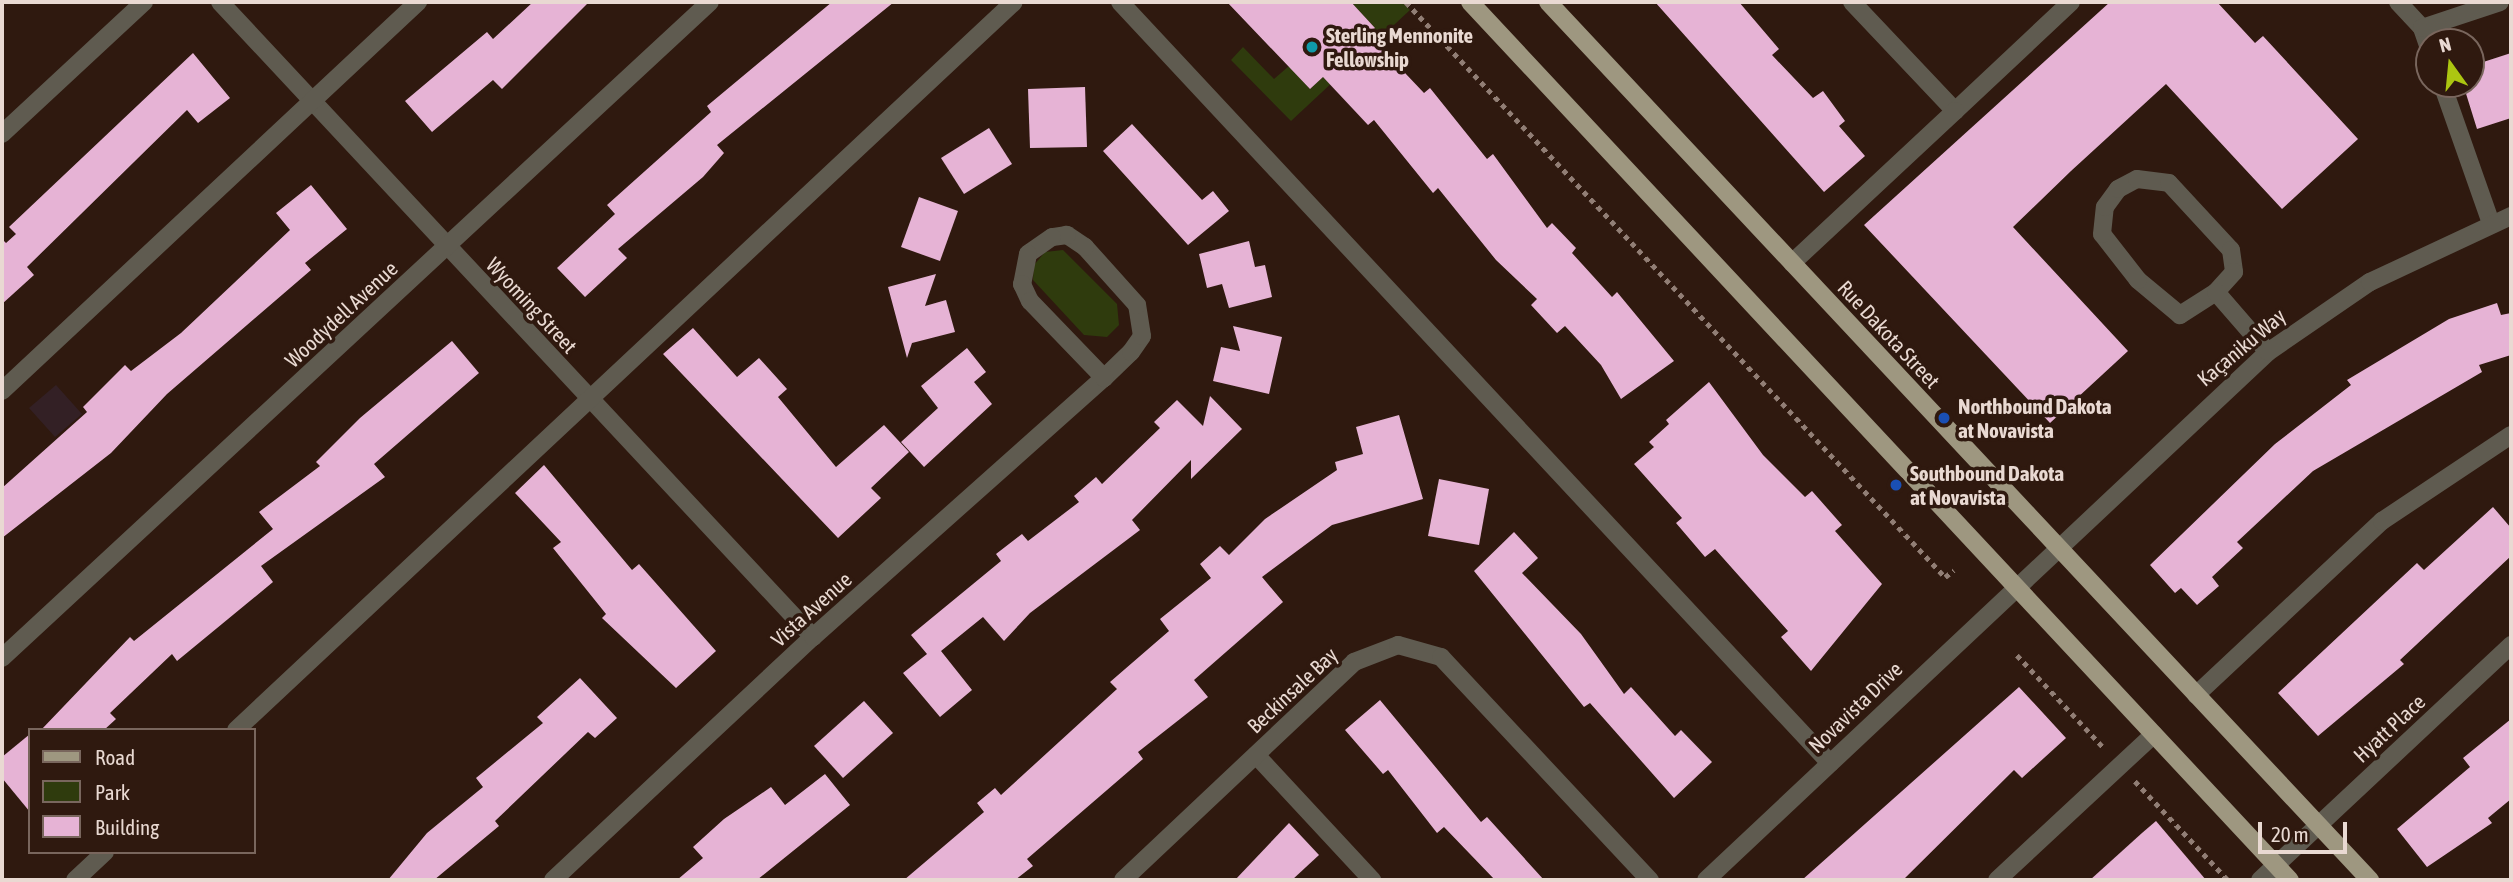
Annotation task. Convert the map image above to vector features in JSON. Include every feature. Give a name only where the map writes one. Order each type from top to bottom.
[{"type":"main road","points":[[1470,2],[2290,880]]},
{"type":"main road","name":"Rue Dakota Street","points":[[1548,2],[2370,880]]},
{"type":"street","points":[[2,134],[144,2]]},
{"type":"street","name":"Wyoming Street","points":[[220,2],[309,102],[448,246],[813,638]]},
{"type":"street","points":[[2,391],[418,2]]},
{"type":"street","name":"Woodydell Avenue","points":[[2,658],[710,2]]},
{"type":"street","points":[[238,728],[1014,2]]},
{"type":"street","points":[[1121,2],[1830,763]]},
{"type":"street","points":[[1852,2],[1955,111]]},
{"type":"street","points":[[1792,263],[2071,2]]},
{"type":"street","points":[[2398,2],[2422,28],[2500,2]]},
{"type":"street","points":[[2447,98],[2491,223]]},
{"type":"street","points":[[2137,179],[2169,183],[2231,250],[2234,272],[2216,292],[2180,315],[2138,280],[2102,234],[2105,206],[2118,189],[2137,179]]},
{"type":"street","name":"Kaçaniku Way","points":[[2036,566],[2268,352],[2370,282],[2491,223],[2511,216]]},
{"type":"street","name":"Vista Avenue","points":[[553,880],[813,638],[1104,378],[1142,336],[1137,304],[1086,247],[1067,235],[1052,237],[1028,254],[1023,284],[1030,301],[1104,378]]},
{"type":"street","points":[[2216,292],[2268,352]]},
{"type":"street","points":[[2196,695],[2382,521],[2511,435]]},
{"type":"street","name":"Novavista Drive","points":[[1706,880],[2036,566]]},
{"type":"street","name":"Hyatt Place","points":[[2260,880],[2511,645]]},
{"type":"street","name":"Beckinsale Bay","points":[[1123,880],[1353,662],[1375,651],[1415,646],[1441,657],[1650,880]]},
{"type":"street","points":[[1997,880],[2154,734]]},
{"type":"street","points":[[1256,755],[1372,880]]},
{"type":"street","points":[[75,880],[103,854]]},
{"type":"path","points":[[1406,2],[1945,577],[1954,570]]},
{"type":"shaded area","points":[[56,385],[82,414],[55,437],[29,408]]},
{"type":"green space","points":[[1351,2],[1402,2],[1410,10],[1291,121],[1231,60],[1243,47],[1274,79],[1289,66],[1310,89],[1375,28]]},
{"type":"green space","points":[[1063,250],[1117,304],[1119,325],[1107,337],[1084,335],[1033,280],[1034,265],[1045,252]]},
{"type":"building","points":[[533,2],[589,2],[502,89],[493,80],[432,132],[405,101],[487,32],[493,39]]},
{"type":"building","points":[[832,2],[894,2],[717,145],[724,153],[703,177],[618,249],[627,258],[585,297],[557,268],[615,214],[607,205],[711,112],[707,106]]},
{"type":"building","points":[[1227,2],[1351,2],[1375,28],[1368,34],[1424,93],[1430,88],[1487,159],[1493,154],[1547,228],[1552,223],[1576,248],[1572,253],[1612,297],[1617,292],[1674,361],[1621,399],[1601,365],[1565,326],[1557,333],[1531,305],[1537,299],[1496,260],[1438,188],[1433,193],[1374,120],[1368,125],[1323,77],[1310,89]]},
{"type":"building","points":[[1655,2],[1739,2],[1779,49],[1772,55],[1813,98],[1823,91],[1845,121],[1839,126],[1865,156],[1824,192]]},
{"type":"building","points":[[2110,2],[2217,2],[2255,43],[2263,36],[2358,139],[2282,209],[2166,84],[2071,171],[2013,227],[2128,351],[2050,423],[1864,225]]},
{"type":"building","points":[[193,53],[230,98],[198,123],[187,110],[27,267],[34,275],[2,304],[2,239],[6,243],[16,234],[9,227]]},
{"type":"building","points":[[2511,53],[2511,118],[2477,129],[2467,98],[2485,98],[2485,61]]},
{"type":"building","points":[[1085,87],[1087,147],[1030,148],[1028,89]]},
{"type":"building","points":[[1132,124],[1202,200],[1213,191],[1229,211],[1188,245],[1103,151]]},
{"type":"building","points":[[989,128],[1012,164],[964,194],[941,158]]},
{"type":"building","points":[[311,185],[347,229],[305,263],[311,270],[167,394],[111,453],[2,538],[2,488],[87,412],[83,407],[125,365],[131,371],[181,333],[290,230],[276,213]]},
{"type":"building","points":[[919,197],[958,211],[940,261],[901,247]]},
{"type":"building","points":[[1249,241],[1255,267],[1265,265],[1272,297],[1229,308],[1222,284],[1207,288],[1199,254]]},
{"type":"building","points":[[936,274],[925,306],[946,300],[955,332],[912,343],[907,358],[888,287]]},
{"type":"building","points":[[2497,303],[2501,315],[2511,313],[2511,355],[2479,365],[2482,372],[2313,471],[2237,542],[2243,548],[2212,577],[2219,586],[2197,605],[2181,588],[2175,593],[2150,565],[2275,444],[2351,385],[2347,380],[2449,319]]},
{"type":"building","points":[[1233,326],[1282,337],[1269,394],[1213,381],[1221,347],[1240,351]]},
{"type":"building","points":[[693,328],[737,377],[759,358],[787,389],[778,397],[836,467],[884,425],[909,452],[871,488],[881,498],[838,538],[663,354]]},
{"type":"building","points":[[452,341],[479,373],[374,464],[385,477],[261,566],[273,582],[177,661],[172,654],[110,713],[116,719],[106,728],[43,728],[130,637],[134,641],[273,529],[259,512],[320,466],[316,462],[360,418]]},
{"type":"building","points":[[967,348],[986,372],[974,382],[992,404],[924,467],[901,442],[938,408],[921,386]]},
{"type":"building","points":[[1709,382],[1763,455],[1805,497],[1812,491],[1842,525],[1835,531],[1882,584],[1811,671],[1781,637],[1788,631],[1715,549],[1705,557],[1676,523],[1682,518],[1634,464],[1654,447],[1649,442],[1669,424],[1666,420]]},
{"type":"building","points":[[1210,396],[1242,429],[1191,479],[1191,460],[1132,520],[1140,530],[1030,613],[1004,641],[983,617],[941,651],[972,690],[940,717],[903,673],[927,654],[911,635],[1001,561],[996,554],[1022,534],[1028,541],[1079,502],[1074,496],[1096,477],[1102,484],[1160,428],[1154,422],[1177,400],[1203,426]]},
{"type":"building","points":[[1399,415],[1423,499],[1332,525],[1262,577],[1283,602],[1194,680],[1208,697],[1138,752],[1143,759],[1027,859],[1033,866],[1015,880],[904,880],[984,812],[977,803],[995,788],[1001,795],[1117,689],[1110,682],[1169,631],[1160,619],[1211,578],[1200,564],[1220,546],[1229,555],[1265,519],[1337,470],[1335,462],[1363,454],[1356,427]]},
{"type":"building","points":[[544,465],[632,570],[639,564],[716,651],[676,688],[602,618],[606,614],[553,548],[561,542],[515,493]]},
{"type":"building","points":[[1439,479],[1489,489],[1479,545],[1428,536]]},
{"type":"building","points":[[2493,507],[2511,528],[2511,556],[2400,660],[2404,664],[2318,736],[2278,693],[2417,563],[2424,570]]},
{"type":"building","points":[[1514,532],[1538,558],[1522,573],[1581,634],[1624,694],[1631,687],[1675,736],[1681,730],[1712,762],[1674,798],[1590,703],[1584,707],[1474,571]]},
{"type":"building","points":[[580,678],[617,718],[595,738],[588,732],[495,821],[499,826],[434,880],[388,880],[427,833],[483,787],[476,778],[543,723],[537,717]]},
{"type":"building","points":[[2019,687],[2066,738],[2022,778],[2014,770],[1903,880],[1802,880]]},
{"type":"building","points":[[1380,700],[1481,822],[1487,817],[1544,880],[1495,880],[1444,827],[1437,833],[1388,770],[1383,774],[1345,730]]},
{"type":"building","points":[[864,701],[893,733],[843,778],[814,746]]},
{"type":"building","points":[[2511,719],[2511,799],[2488,818],[2492,823],[2427,867],[2397,829],[2470,767],[2463,758]]},
{"type":"building","points":[[28,736],[28,810],[2,778],[2,757]]},
{"type":"building","points":[[825,774],[850,805],[757,880],[677,880],[703,858],[693,847],[724,819],[771,787],[785,805]]},
{"type":"building","points":[[2156,821],[2206,880],[2090,880],[2142,833]]},
{"type":"building","points":[[1289,823],[1319,855],[1292,880],[1235,880]]},
{"type":"place","name":"Sterling Mennonite Fellowship","points":[[1312,47]]},
{"type":"place","name":"Northbound Dakota at Novavista","points":[[1944,418]]},
{"type":"place","name":"Southbound Dakota at Novavista","points":[[1896,485]]}]
